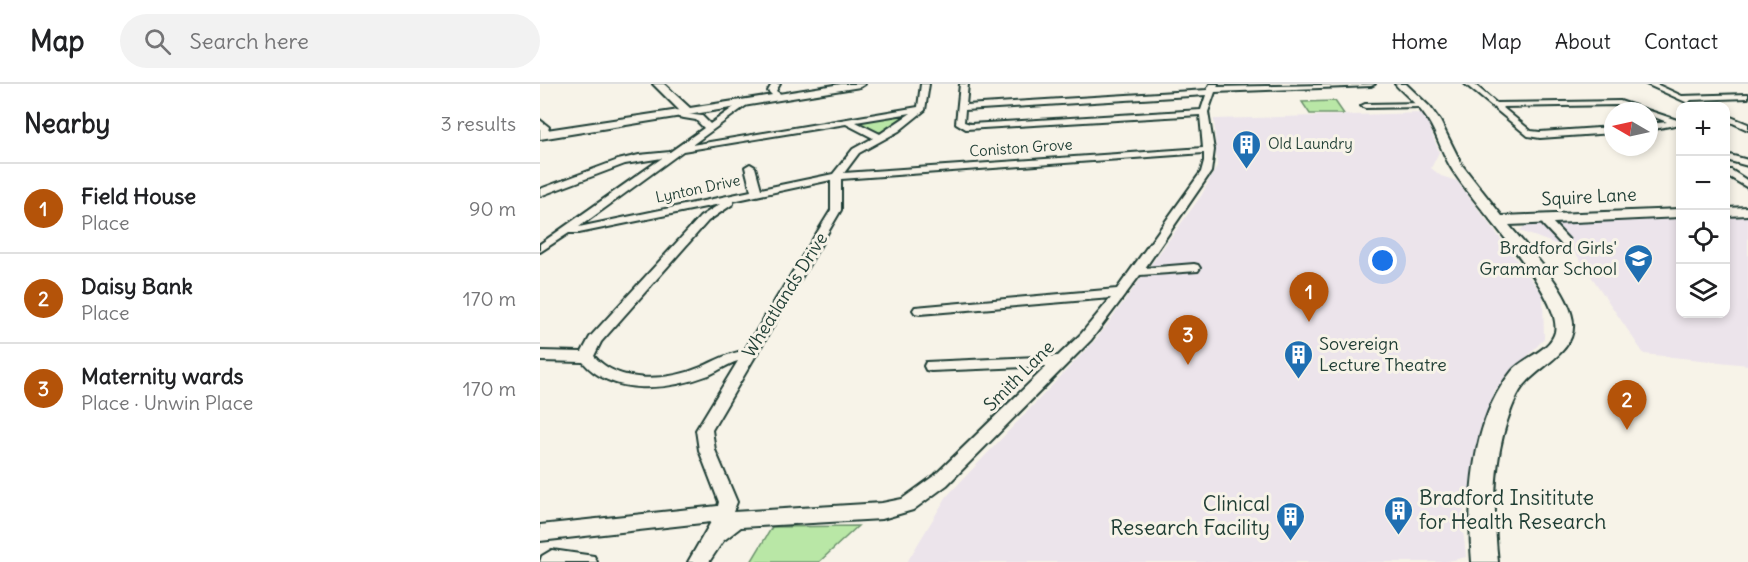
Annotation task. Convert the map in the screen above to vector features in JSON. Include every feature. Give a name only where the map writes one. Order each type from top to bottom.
[{"type":"street","points":[[658,84],[684,113],[699,118],[710,129]]},
{"type":"street","points":[[776,84],[772,91],[778,97]]},
{"type":"street","points":[[541,131],[684,113],[860,84]]},
{"type":"street","points":[[836,176],[856,151],[880,138],[922,108],[925,84]]},
{"type":"street","points":[[964,84],[960,123],[969,128],[1204,112]]},
{"type":"street","points":[[962,108],[1212,89],[1371,84]]},
{"type":"street","points":[[1400,84],[1422,105],[1436,123],[1456,166],[1547,284],[1559,302],[1564,318],[1563,333],[1558,346],[1521,374],[1506,394],[1491,445],[1483,488],[1482,538],[1485,562]]},
{"type":"street","points":[[1469,84],[1528,133],[1540,135],[1604,130]]},
{"type":"street","points":[[1650,84],[1692,102]]},
{"type":"street","name":"Smith Lane","points":[[716,535],[737,519],[882,511],[907,505],[941,480],[1086,337],[1136,272],[1206,172],[1209,150],[1204,112],[1212,89]]},
{"type":"street","points":[[1682,98],[1748,96]]},
{"type":"street","points":[[540,249],[747,102]]},
{"type":"street","points":[[1494,105],[1604,102]]},
{"type":"street","points":[[1365,106],[1422,105]]},
{"type":"street","points":[[540,193],[623,162],[657,154],[922,108]]},
{"type":"street","points":[[1658,113],[1676,113]]},
{"type":"street","points":[[1658,116],[1677,123],[1658,126]]},
{"type":"street","points":[[1730,117],[1748,117]]},
{"type":"street","points":[[1730,119],[1748,127]]},
{"type":"street","points":[[846,121],[880,138]]},
{"type":"street","name":"Coniston Grove","points":[[836,176],[1209,150]]},
{"type":"street","points":[[1730,158],[1748,163]]},
{"type":"street","points":[[587,357],[595,340],[704,219],[717,208],[753,192],[750,167]]},
{"type":"street","points":[[1730,172],[1748,171]]},
{"type":"street","points":[[1730,174],[1748,185]]},
{"type":"street","name":"Lynton Drive","points":[[540,237],[836,176]]},
{"type":"street","name":"Wheatlands Drive","points":[[716,535],[728,502],[707,450],[704,430],[837,210],[836,176]]},
{"type":"street","points":[[674,210],[705,213],[704,219]]},
{"type":"street","points":[[1730,212],[1748,211]]},
{"type":"street","name":"Squire Lane","points":[[1499,221],[1676,213]]},
{"type":"street","points":[[1547,223],[1565,243]]},
{"type":"street","points":[[1136,272],[1194,268]]},
{"type":"street","points":[[920,310],[1120,293]]},
{"type":"street","points":[[587,357],[592,365],[621,380],[660,381],[702,373],[730,358],[748,354]]},
{"type":"street","points":[[540,356],[587,357]]},
{"type":"street","points":[[931,366],[1062,361]]},
{"type":"street","points":[[540,533],[724,513]]},
{"type":"street","points":[[698,562],[716,535]]},
{"type":"street","points":[[549,562],[552,559],[587,562]]},
{"type":"shaded area","points":[[1424,113],[1439,152],[1431,168],[1441,176],[1457,181],[1543,295],[1544,339],[1495,390],[1462,520],[1466,557],[1445,562],[907,562],[947,496],[1098,337],[1201,196],[1217,166],[1214,119]]},
{"type":"shaded area","name":"Bradford Girls' Grammar School","points":[[1730,217],[1748,217],[1748,365],[1644,354],[1576,254],[1520,231],[1525,225],[1676,218],[1676,318],[1730,318]]},
{"type":"green space","points":[[1335,101],[1344,114],[1310,114],[1302,102]]},
{"type":"green space","points":[[901,112],[910,115],[885,132],[880,133],[855,124],[859,120]]},
{"type":"green space","points":[[858,526],[819,562],[751,562],[772,527]]},
{"type":"place","name":"Old Laundry","points":[[1247,170]]},
{"type":"place","name":"Bradford Girls' Grammar School","points":[[1638,284]]},
{"type":"place","name":"Field House","points":[[1309,322]]},
{"type":"place","name":"Maternity wards","points":[[1188,365]]},
{"type":"place","name":"Sovereign Lecture Theatre","points":[[1298,380]]},
{"type":"place","name":"Daisy Bank","points":[[1627,430]]},
{"type":"place","name":"Bradford Insititute for Health Research","points":[[1398,536]]},
{"type":"place","name":"Clinical Research Facility","points":[[1291,542]]}]
